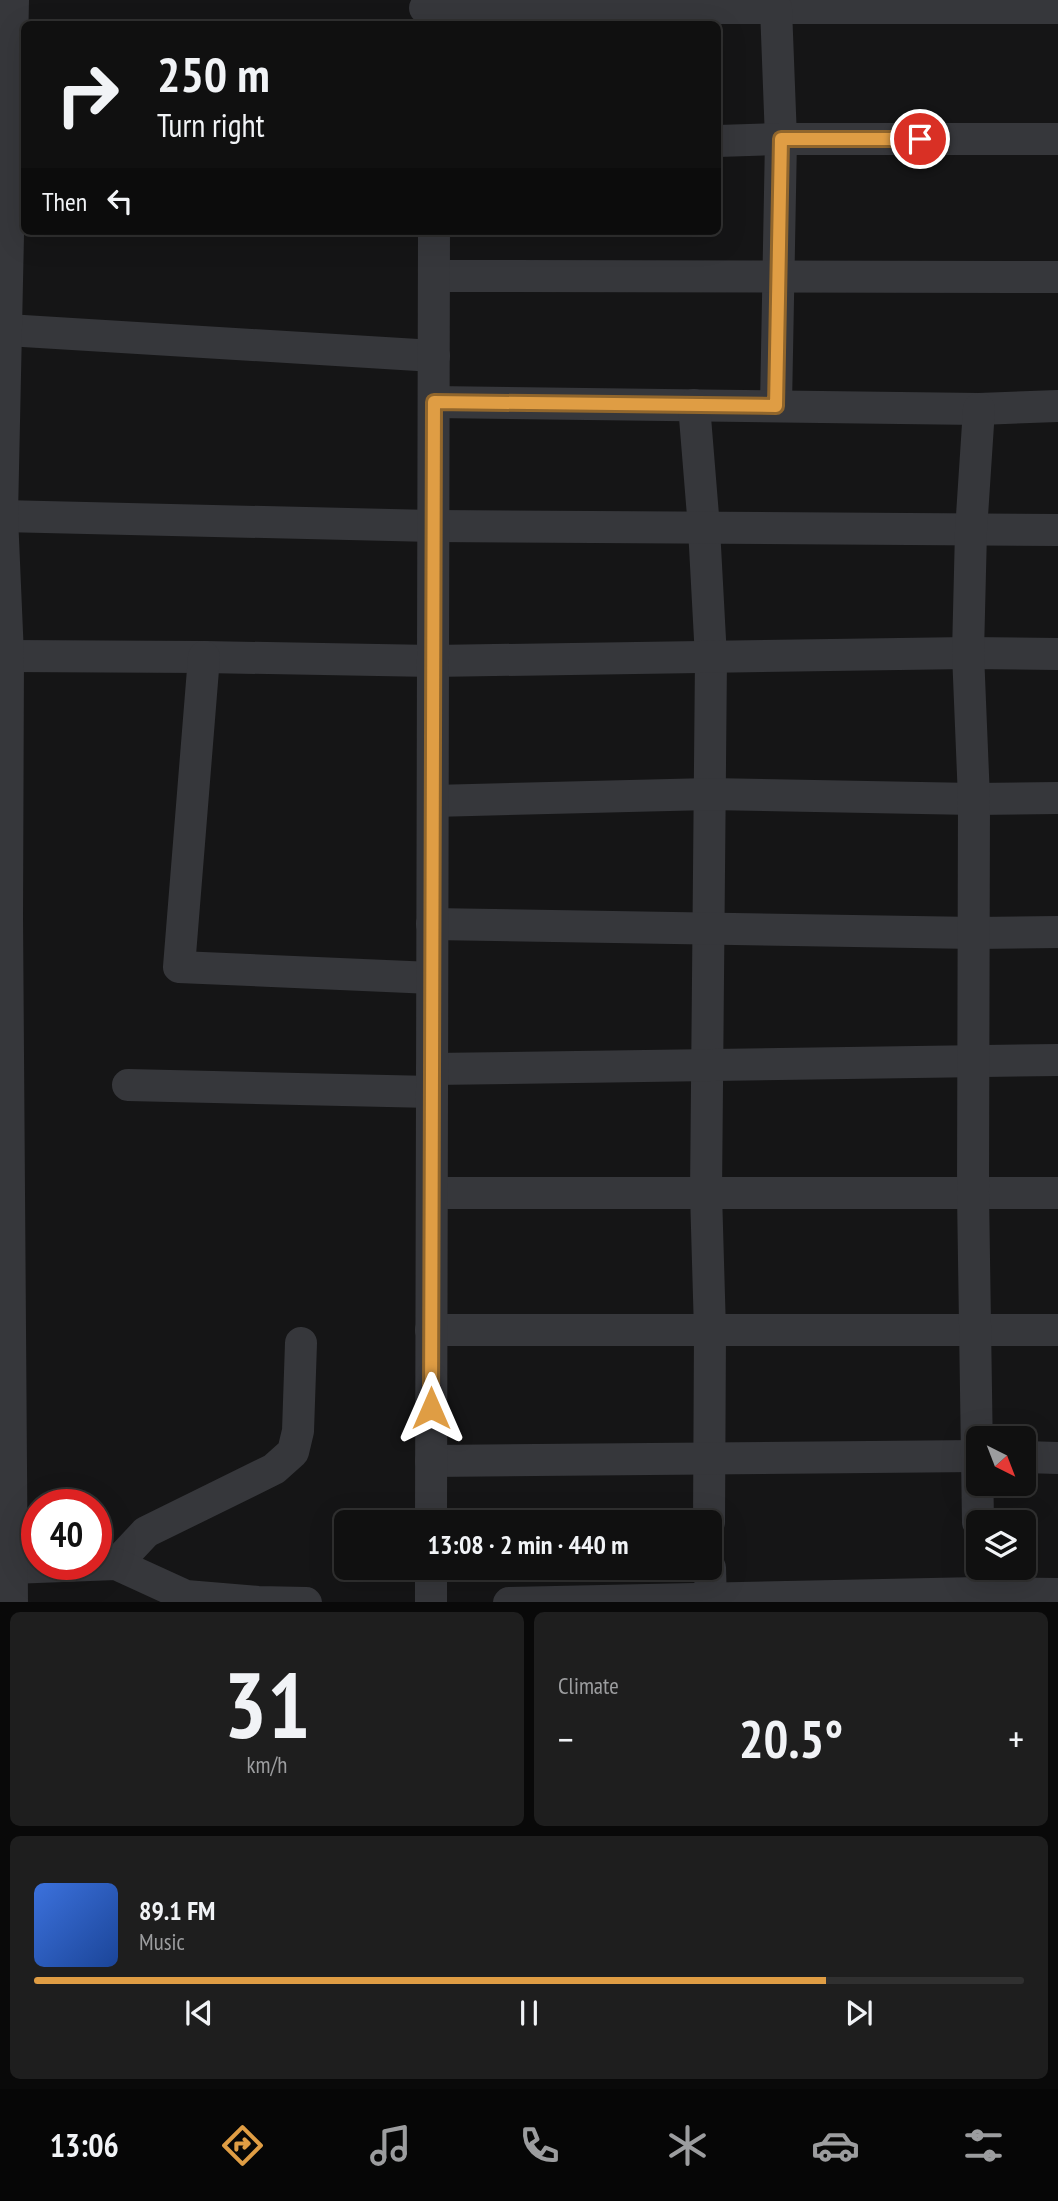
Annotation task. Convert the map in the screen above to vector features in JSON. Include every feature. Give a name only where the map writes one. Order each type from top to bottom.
[{"type":"street","points":[[12,1602],[5,1447],[4,918],[8,656],[2,516],[13,0]]},
{"type":"street","points":[[425,11],[776,4],[1058,8]]},
{"type":"street","points":[[776,4],[781,139],[776,406]]},
{"type":"street","points":[[721,141],[1058,139]]},
{"type":"street","points":[[431,1510],[434,235]]},
{"type":"street","points":[[434,276],[1058,277]]},
{"type":"street","points":[[7,330],[434,356]]},
{"type":"street","points":[[434,402],[979,409],[1058,406]]},
{"type":"street","points":[[694,405],[711,658],[706,1193],[710,1331],[709,1510]]},
{"type":"street","points":[[978,1426],[974,1193],[974,799],[968,653],[971,531],[979,409]]},
{"type":"street","points":[[2,516],[433,526],[1058,530]]},
{"type":"street","points":[[8,656],[433,661],[1058,654]]},
{"type":"street","points":[[204,657],[179,967],[432,978]]},
{"type":"street","points":[[433,801],[710,794],[1058,798]]},
{"type":"street","points":[[432,924],[1058,932]]},
{"type":"street","points":[[128,1086],[432,1081],[707,1065],[1058,1060]]},
{"type":"street","points":[[432,1193],[1058,1193]]},
{"type":"street","points":[[431,1330],[1058,1330]]},
{"type":"street","points":[[116,1564],[146,1532],[274,1469],[293,1452],[298,1431],[301,1343]]},
{"type":"street","points":[[431,1461],[966,1456]]},
{"type":"street","points":[[1036,1457],[1058,1458]]},
{"type":"street","points":[[11,1568],[116,1564],[186,1596],[258,1602],[306,1602]]},
{"type":"street","points":[[431,1580],[431,1602]]},
{"type":"street","points":[[509,1602],[711,1590],[979,1588],[1058,1594]]},
{"type":"route","points":[[431,1408],[434,402],[776,406],[781,139],[920,139]]}]
